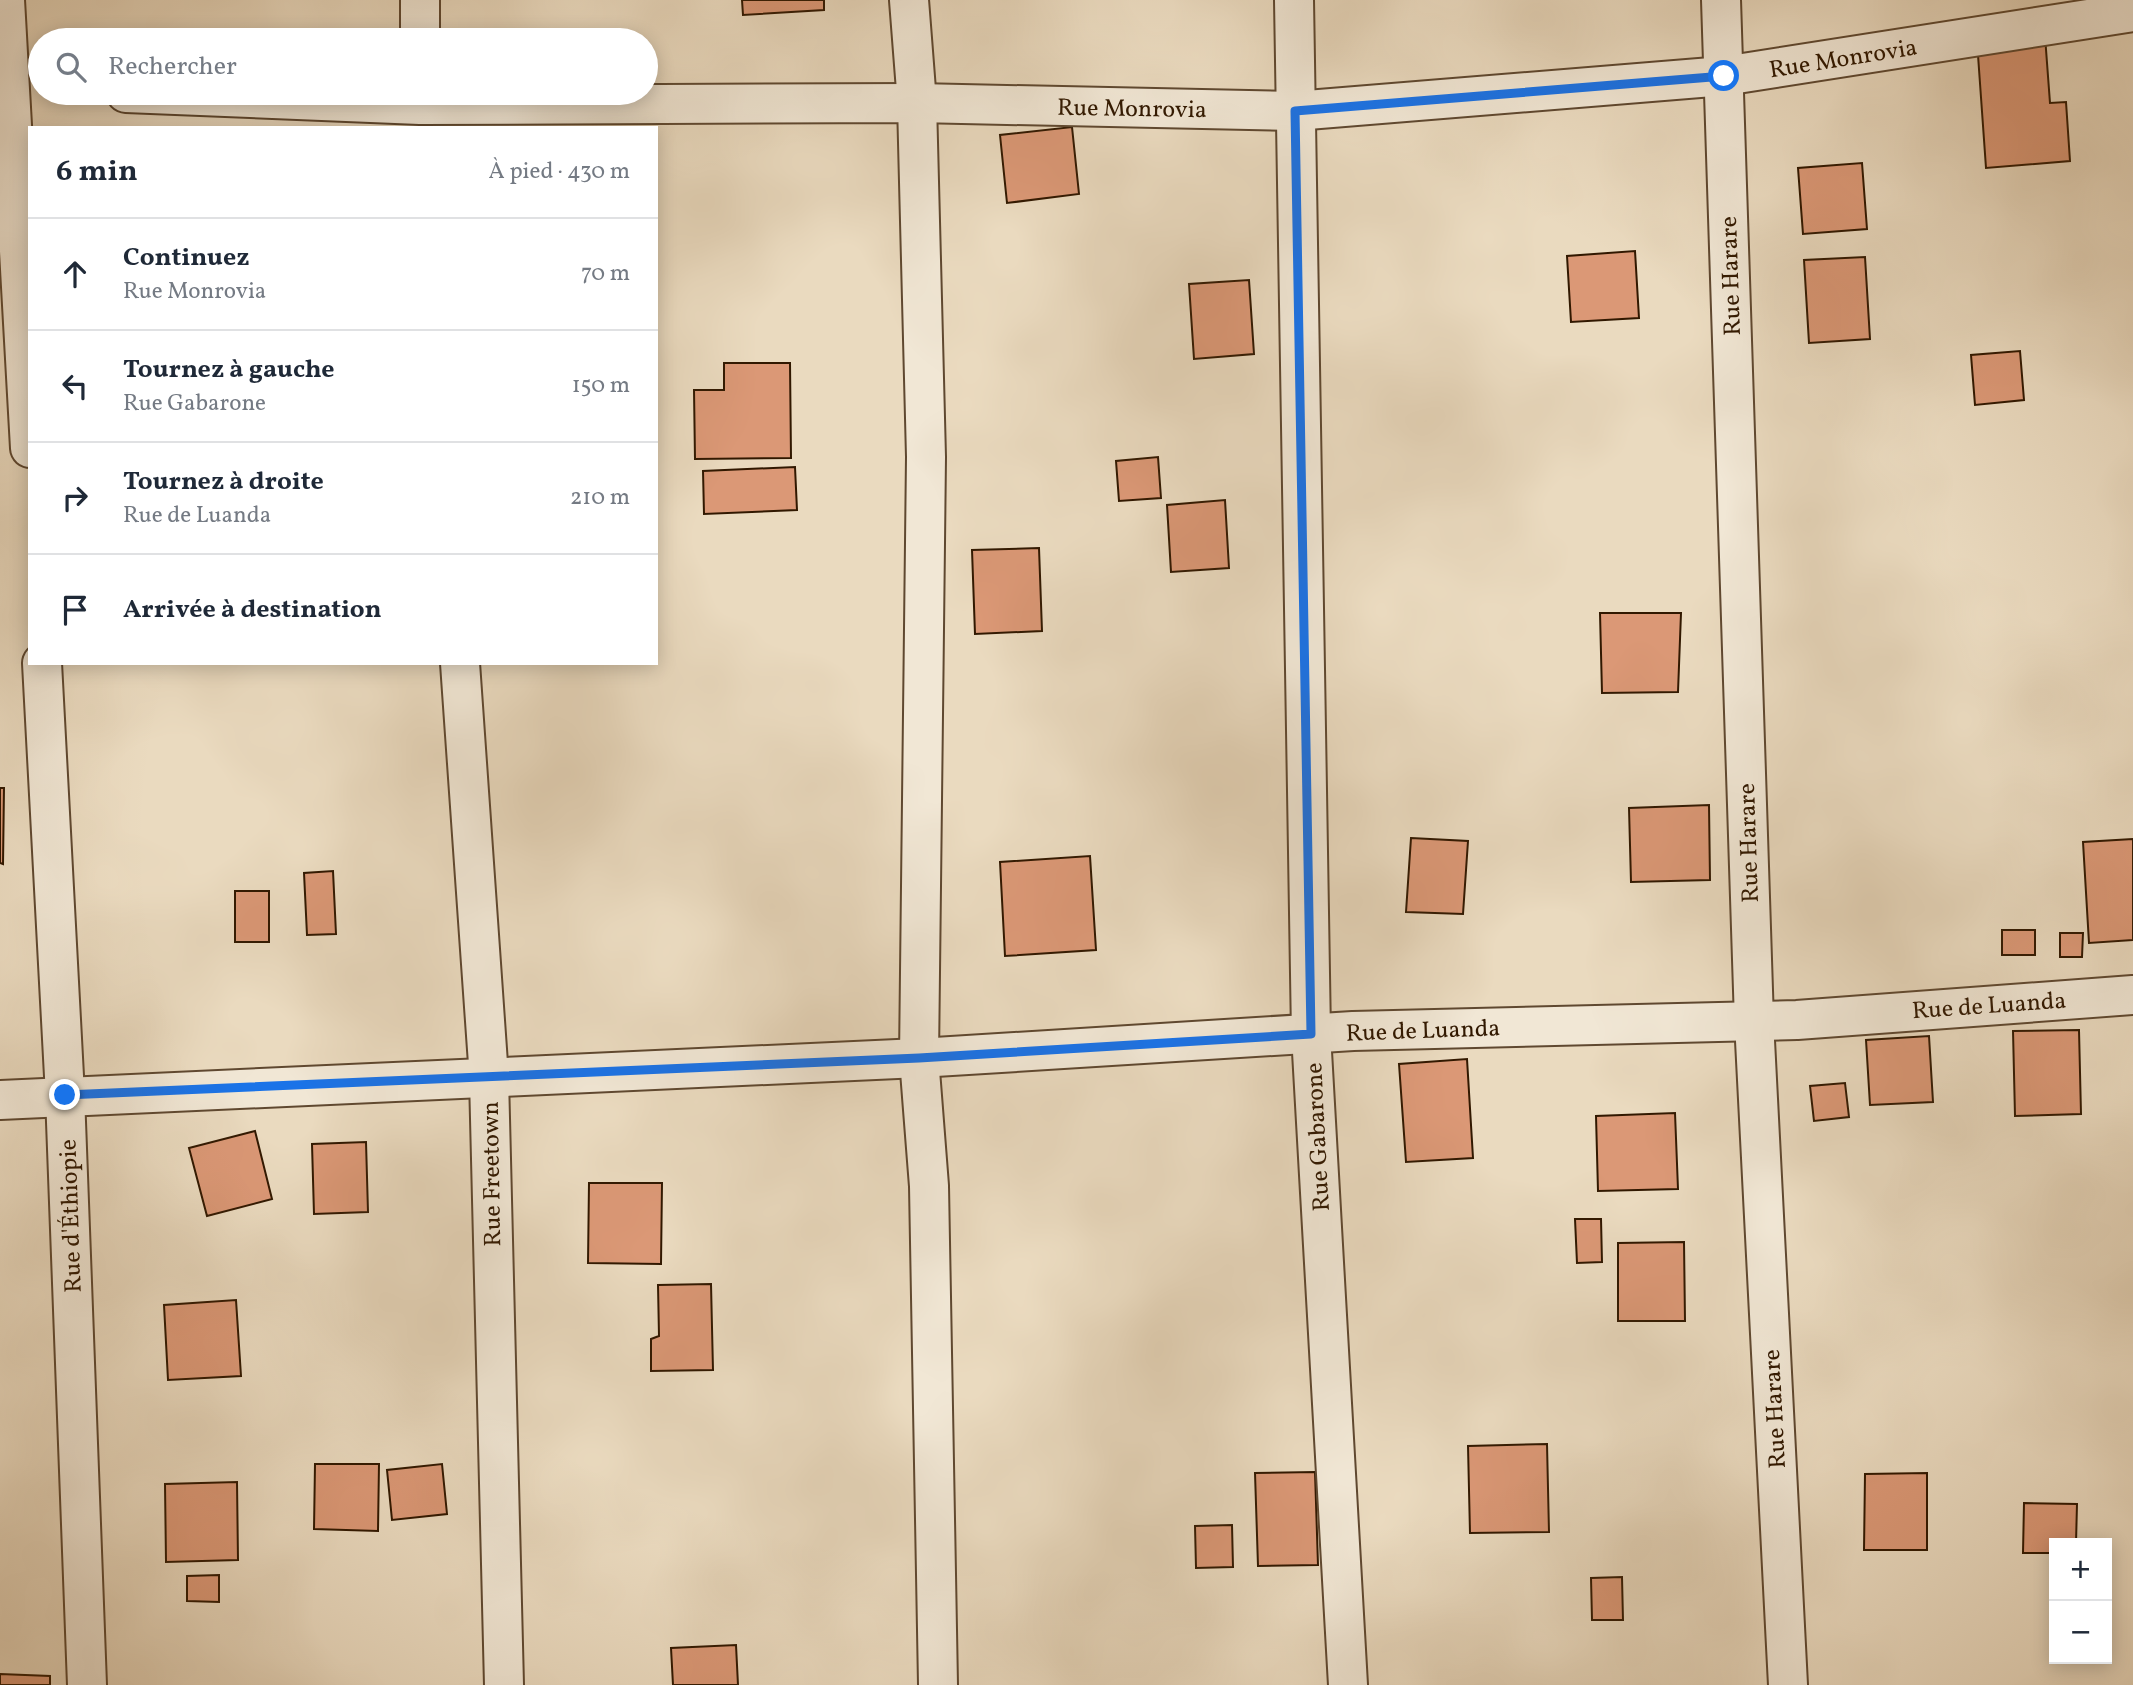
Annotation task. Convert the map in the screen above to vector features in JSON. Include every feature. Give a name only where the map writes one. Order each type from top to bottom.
[{"type":"street","points":[[5,0],[17,89],[28,393]]},
{"type":"street","points":[[420,0],[420,28]]},
{"type":"street","points":[[909,0],[917,103],[926,457],[919,1058],[929,1186],[939,1685]]},
{"type":"street","name":"Rue Gabarone","points":[[1294,0],[1311,1034],[1348,1685]]},
{"type":"street","name":"Rue Harare","points":[[1721,0],[1754,1021],[1788,1685]]},
{"type":"street","name":"Rue Monrovia","points":[[347,105],[421,109],[917,103],[1295,111],[1724,76],[2133,12]]},
{"type":"street","name":"Rue d'Éthiopie","points":[[42,665],[65,1095],[87,1685]]},
{"type":"street","name":"Rue Freetown","points":[[460,665],[489,1078],[505,1685]]},
{"type":"street","name":"Rue de Luanda","points":[[0,1100],[919,1058],[1311,1034],[1754,1021],[2133,995]]},
{"type":"building","points":[[742,0],[824,0],[824,10],[743,15]]},
{"type":"building","points":[[2045,36],[2050,103],[2066,102],[2070,161],[1986,168],[1977,41]]},
{"type":"building","points":[[1072,127],[1079,194],[1007,203],[1000,135]]},
{"type":"building","points":[[1862,163],[1867,229],[1803,234],[1798,168]]},
{"type":"building","points":[[1635,251],[1639,318],[1571,322],[1567,256]]},
{"type":"building","points":[[1865,257],[1870,339],[1809,343],[1804,260]]},
{"type":"building","points":[[1249,280],[1254,354],[1194,359],[1189,284]]},
{"type":"building","points":[[2020,351],[2024,400],[1975,405],[1971,355]]},
{"type":"building","points":[[724,363],[790,363],[791,458],[695,459],[694,390],[724,390]]},
{"type":"building","points":[[1158,457],[1161,498],[1119,501],[1116,461]]},
{"type":"building","points":[[795,467],[797,510],[704,514],[703,471]]},
{"type":"building","points":[[1225,500],[1229,568],[1171,572],[1167,505]]},
{"type":"building","points":[[1039,548],[1042,631],[975,634],[972,550]]},
{"type":"building","points":[[1600,613],[1681,613],[1678,692],[1602,693]]},
{"type":"building","points":[[0,788],[4,788],[3,864],[0,863]]},
{"type":"building","points":[[1709,805],[1710,880],[1631,882],[1629,808]]},
{"type":"building","points":[[1411,838],[1468,841],[1463,914],[1406,912]]},
{"type":"building","points":[[2133,839],[2133,940],[2089,943],[2083,842]]},
{"type":"building","points":[[1090,856],[1096,950],[1005,956],[1000,862]]},
{"type":"building","points":[[333,871],[336,934],[307,935],[304,873]]},
{"type":"building","points":[[235,891],[269,891],[269,942],[235,942]]},
{"type":"building","points":[[2002,930],[2035,930],[2035,955],[2002,955]]},
{"type":"building","points":[[2060,933],[2083,933],[2082,957],[2060,957]]},
{"type":"building","points":[[2079,1030],[2081,1114],[2015,1116],[2013,1031]]},
{"type":"building","points":[[1929,1036],[1933,1102],[1870,1105],[1866,1040]]},
{"type":"building","points":[[1467,1059],[1473,1158],[1406,1162],[1399,1064]]},
{"type":"building","points":[[1845,1083],[1849,1117],[1814,1121],[1810,1086]]},
{"type":"building","points":[[1675,1113],[1678,1189],[1598,1191],[1596,1116]]},
{"type":"building","points":[[255,1131],[272,1199],[207,1216],[189,1148]]},
{"type":"building","points":[[366,1142],[368,1212],[314,1214],[312,1144]]},
{"type":"building","points":[[589,1183],[662,1183],[661,1264],[588,1263]]},
{"type":"building","points":[[1575,1219],[1601,1219],[1602,1262],[1577,1263]]},
{"type":"building","points":[[1684,1242],[1685,1321],[1618,1321],[1618,1243]]},
{"type":"building","points":[[711,1284],[713,1370],[651,1371],[651,1339],[659,1336],[658,1285]]},
{"type":"building","points":[[236,1300],[241,1376],[168,1380],[164,1305]]},
{"type":"building","points":[[1547,1444],[1549,1532],[1470,1533],[1468,1446]]},
{"type":"building","points":[[315,1464],[379,1464],[378,1531],[314,1529]]},
{"type":"building","points":[[442,1464],[447,1514],[392,1520],[387,1470]]},
{"type":"building","points":[[1315,1472],[1318,1565],[1258,1566],[1255,1473]]},
{"type":"building","points":[[1927,1473],[1927,1550],[1864,1550],[1865,1474]]},
{"type":"building","points":[[237,1482],[238,1560],[166,1562],[165,1484]]},
{"type":"building","points":[[2024,1503],[2077,1504],[2076,1538],[2049,1538],[2049,1553],[2023,1553]]},
{"type":"building","points":[[1232,1525],[1233,1567],[1196,1568],[1195,1526]]},
{"type":"building","points":[[219,1575],[219,1602],[187,1601],[187,1576]]},
{"type":"building","points":[[1622,1577],[1623,1620],[1592,1620],[1591,1578]]},
{"type":"building","points":[[736,1645],[738,1685],[673,1685],[671,1648]]},
{"type":"building","points":[[0,1674],[50,1676],[50,1685],[0,1685]]},
{"type":"route","points":[[65,1095],[919,1058],[1311,1034],[1295,111],[1724,76]]}]
